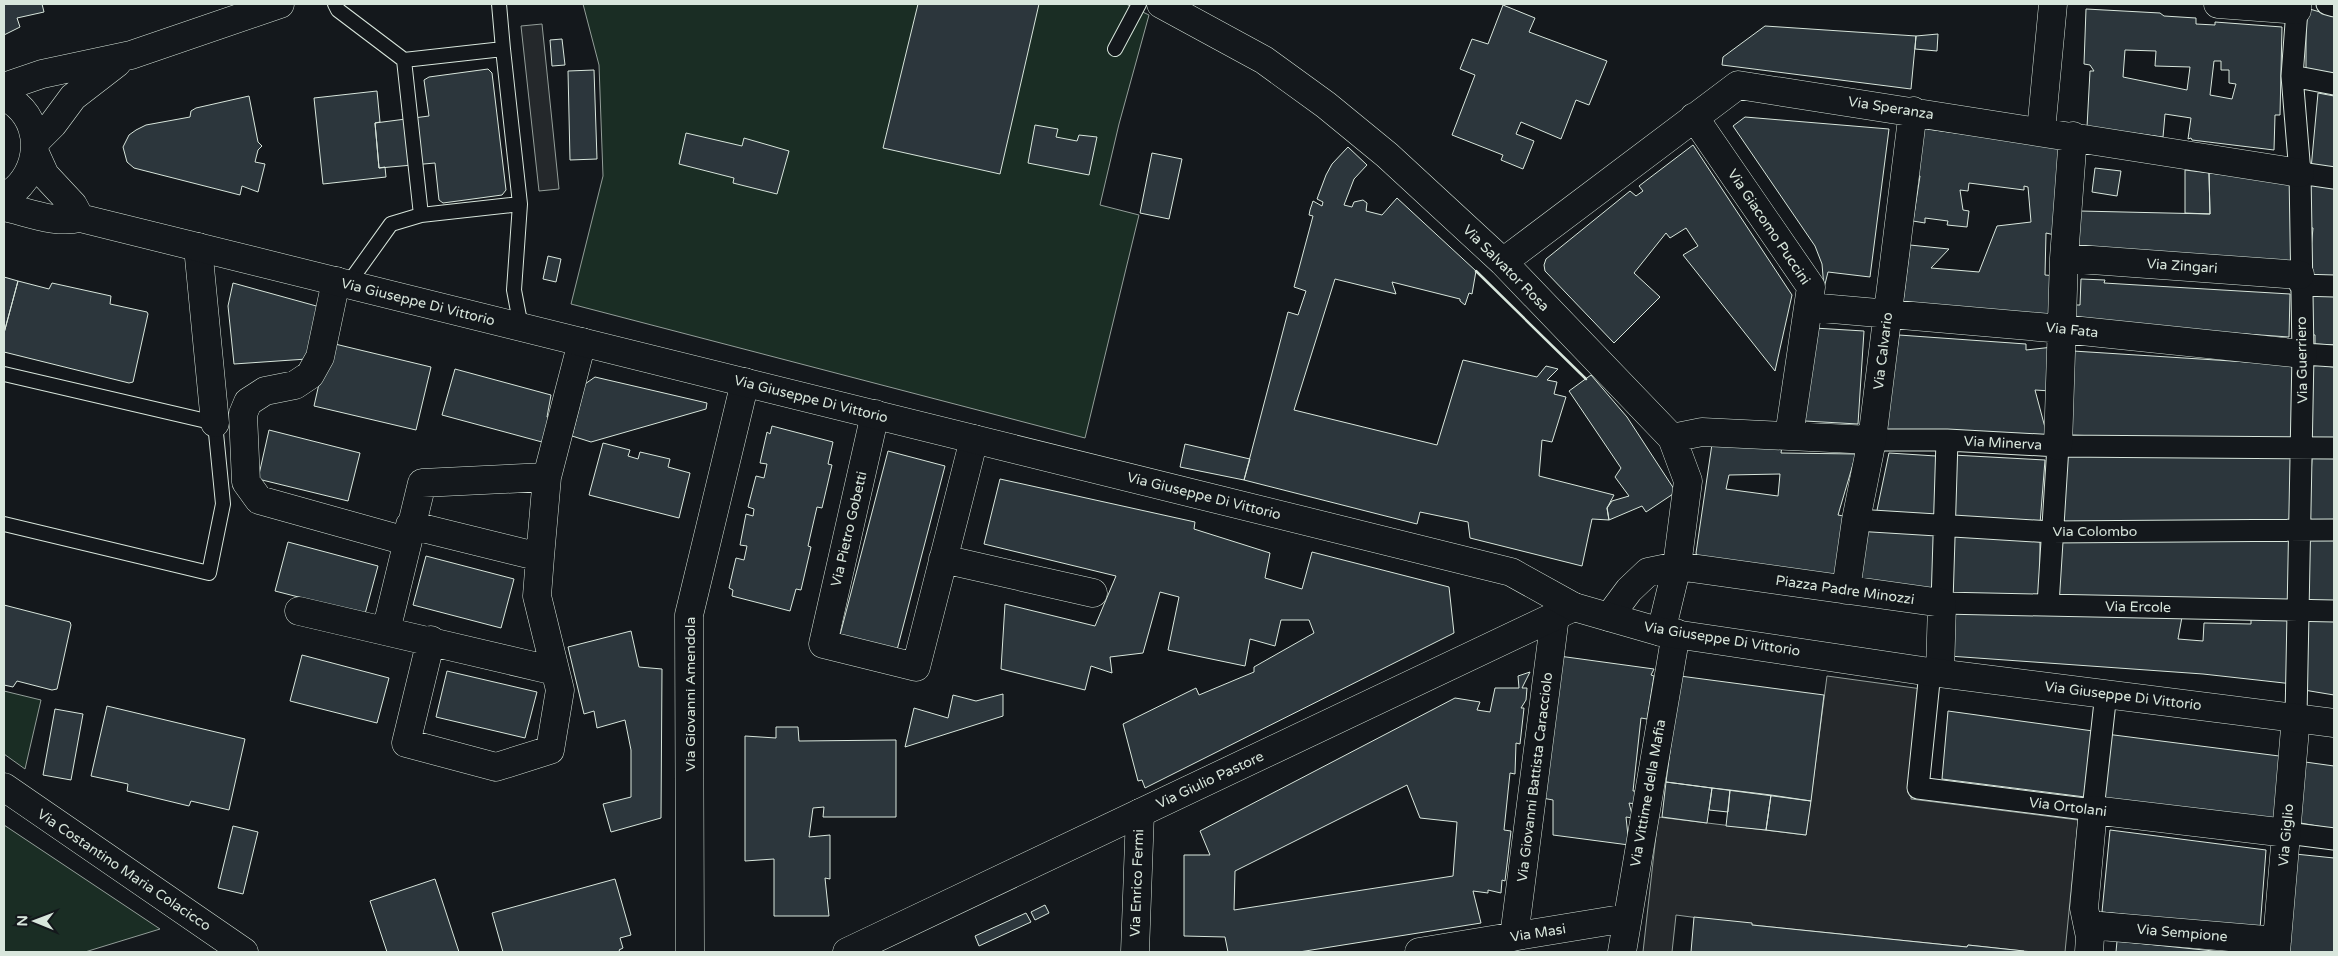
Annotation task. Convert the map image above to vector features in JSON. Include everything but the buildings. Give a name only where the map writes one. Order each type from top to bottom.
[{"type":"street","points":[[4,86],[42,74],[131,55],[280,4]]},
{"type":"street","name":"Via Salvator Rosa","points":[[1161,4],[1264,60],[1326,105],[1387,155],[1503,262],[1672,438],[1688,480],[1668,633]]},
{"type":"street","points":[[2041,131],[2052,4]]},
{"type":"street","points":[[2218,4],[2297,7]]},
{"type":"street","points":[[2328,4],[2334,6]]},
{"type":"street","name":"Via Guerriero","points":[[2296,717],[2303,354],[2300,280],[2300,173],[2292,76],[2297,7]]},
{"type":"street","points":[[4,197],[22,186],[35,147],[73,97],[92,80],[131,55]]},
{"type":"street","points":[[2292,76],[2334,84]]},
{"type":"street","name":"Via Speranza","points":[[1503,262],[1738,85],[2334,178]]},
{"type":"street","points":[[4,97],[18,105],[32,127],[35,147],[45,175],[73,205],[80,218]]},
{"type":"street","name":"Via Calvario","points":[[1846,590],[1856,520],[1872,440],[1913,111]]},
{"type":"street","name":"Via Giacomo Puccini","points":[[1694,117],[1811,287],[1789,436]]},
{"type":"street","points":[[2048,605],[2051,532],[2058,446],[2064,258],[2073,136]]},
{"type":"street","name":"Via Giuseppe Di Vittorio","points":[[4,207],[52,219],[70,221],[80,218],[1511,572],[1565,612],[1609,617],[1668,633],[1935,673],[2334,723]]},
{"type":"street","points":[[198,247],[215,423]]},
{"type":"street","name":"Via Zingari","points":[[2064,258],[2300,280],[2334,286]]},
{"type":"street","points":[[342,283],[320,357],[310,375],[295,385],[265,391],[248,402],[243,414],[246,482],[259,500],[408,533],[540,558]]},
{"type":"street","name":"Via Fata","points":[[1809,307],[2062,329],[2334,356]]},
{"type":"street","points":[[431,640],[406,743],[496,767],[550,750],[560,690],[537,596],[547,477],[582,342]]},
{"type":"street","name":"Via Giovanni Amendola","points":[[690,952],[689,616],[745,382]]},
{"type":"street","name":"Via Pietro Gobetti","points":[[875,414],[823,644],[916,667],[943,559]]},
{"type":"street","name":"Via Minerva","points":[[1672,438],[1702,432],[1872,440],[1947,440],[2058,446],[2334,448]]},
{"type":"street","points":[[974,439],[943,559],[1093,593]]},
{"type":"street","points":[[1935,673],[1942,603],[1947,440]]},
{"type":"street","points":[[386,631],[408,533],[422,483],[547,477]]},
{"type":"street","name":"Via Colombo","points":[[1856,520],[1945,527],[2051,532],[2334,530]]},
{"type":"street","name":"Piazza Padre Minozzi","points":[[1609,617],[1629,590],[1648,572],[1677,566],[1942,603]]},
{"type":"street","name":"Via Ercole","points":[[1942,603],[2334,611]]},
{"type":"street","points":[[299,611],[431,640],[555,671]]},
{"type":"street","name":"Via Giulio Pastore","points":[[847,952],[1565,612]]},
{"type":"street","name":"Via Giovanni Battista Caracciolo","points":[[1514,937],[1565,612]]},
{"type":"street","name":"Via Vittime della Mafia","points":[[1622,952],[1668,633]]},
{"type":"street","name":"Via Ortolani","points":[[1935,673],[1918,788],[2334,839]]},
{"type":"street","points":[[2089,938],[2084,908],[2106,693]]},
{"type":"street","name":"Via Giglio","points":[[2277,947],[2296,717]]},
{"type":"street","name":"Via Costantino Maria Colacicco","points":[[4,788],[244,952]]},
{"type":"street","name":"Via Enrico Fermi","points":[[1134,952],[1140,813]]},
{"type":"street","name":"Via Masi","points":[[1419,952],[1627,918]]},
{"type":"street","name":"Via Sempione","points":[[2089,938],[2277,947]]},
{"type":"lane","points":[[335,4],[338,10],[404,60],[504,50]]},
{"type":"lane","points":[[499,4],[520,204],[514,290],[521,327]]},
{"type":"lane","points":[[1115,49],[1139,4]]},
{"type":"lane","points":[[404,60],[421,215]]},
{"type":"lane","points":[[342,283],[391,224],[421,215],[520,204]]},
{"type":"lane","points":[[4,374],[215,423],[223,504],[208,573],[4,524]]},
{"type":"green space","points":[[583,4],[1126,4],[1149,15],[1119,124],[1100,205],[1139,215],[1085,438],[571,304],[603,176],[599,65]]},
{"type":"green space","points":[[4,691],[41,700],[25,769],[4,754]]},
{"type":"green space","points":[[4,825],[160,929],[85,952],[4,952]]},
{"type":"shaded area","points":[[542,24],[559,189],[539,191],[521,26]]},
{"type":"shaded area","points":[[1827,676],[1922,689],[1911,799],[2078,820],[2065,952],[2033,952],[1968,945],[1967,947],[1752,925],[1676,915],[1672,952],[1643,952],[1658,817],[1806,835]]},
{"type":"wall","points":[[1476,271],[1586,379]]}]
